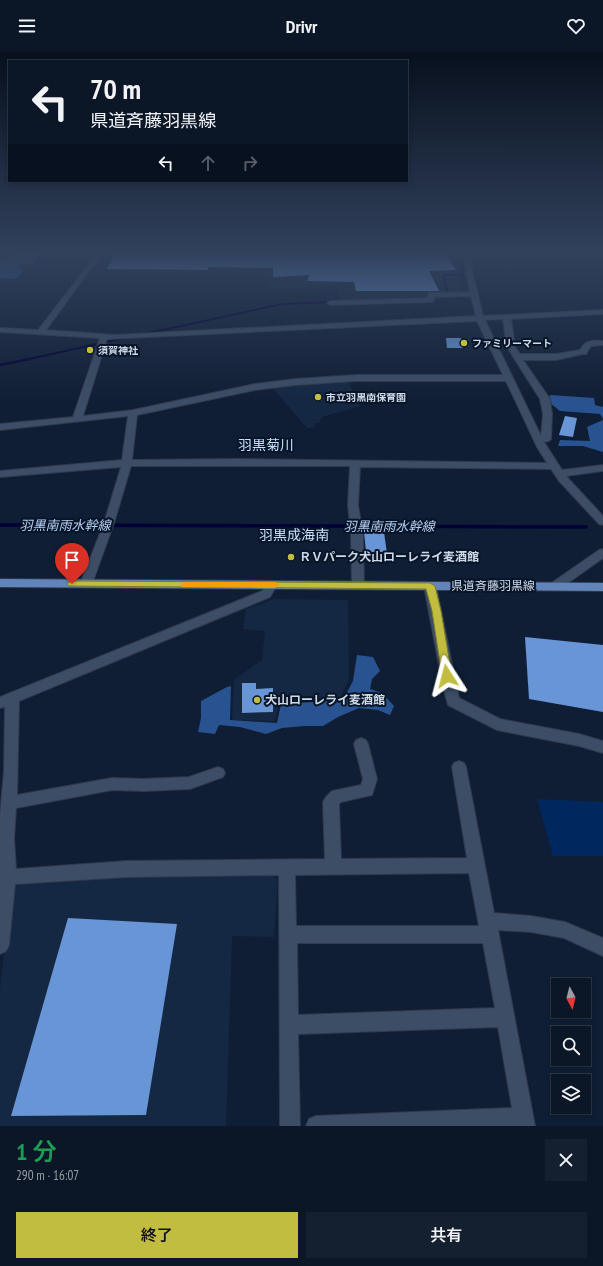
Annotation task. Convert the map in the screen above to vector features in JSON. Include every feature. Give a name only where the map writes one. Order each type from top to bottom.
[{"type":"main road","name":"県道斉藤羽黒線","points":[[0,584],[603,587]]},
{"type":"street","points":[[40,333],[62,303]]},
{"type":"street","points":[[331,303],[354,313],[480,318],[603,312]]},
{"type":"street","points":[[0,330],[104,337],[354,313],[412,303]]},
{"type":"street","points":[[476,303],[480,318],[546,457],[603,522]]},
{"type":"street","points":[[507,317],[511,347],[545,400],[548,415],[546,439],[539,440]]},
{"type":"street","points":[[77,420],[104,337]]},
{"type":"street","points":[[517,356],[566,356],[583,352],[584,346],[587,344],[603,343]]},
{"type":"street","points":[[0,427],[133,413],[255,387],[295,382],[356,378],[508,378]]},
{"type":"street","points":[[86,584],[109,526],[127,463],[133,413]]},
{"type":"street","points":[[0,474],[127,463],[354,463],[556,470],[603,468]]},
{"type":"street","points":[[354,463],[353,505],[356,526],[358,586]]},
{"type":"street","points":[[554,587],[603,553]]},
{"type":"street","points":[[0,945],[8,877],[6,838],[8,804],[6,700],[266,594],[272,585]]},
{"type":"street","points":[[430,586],[437,611],[447,676],[453,701],[497,724],[603,746]]},
{"type":"street","points":[[332,866],[331,802],[337,796],[367,790],[370,779],[361,744]]},
{"type":"street","points":[[316,1126],[524,1122],[506,1017],[476,865],[459,767]]},
{"type":"street","points":[[8,804],[112,784],[144,785],[190,783],[206,776],[218,773]]},
{"type":"street","points":[[8,877],[127,869],[476,865]]},
{"type":"street","points":[[287,866],[290,1126]]},
{"type":"street","points":[[287,935],[488,928],[531,924],[565,930],[603,947]]},
{"type":"street","points":[[288,1025],[506,1017]]},
{"type":"shaded area","name":"市立羽黒南保育園","points":[[348,381],[360,406],[322,417],[319,423],[314,423],[315,427],[307,428],[272,387]]},
{"type":"shaded area","points":[[551,395],[594,398],[595,405],[603,407],[603,419],[600,414],[560,411],[545,399]]},
{"type":"shaded area","points":[[603,420],[603,452],[583,446],[558,446],[560,440],[590,441],[587,427]]},
{"type":"shaded area","points":[[275,599],[348,600],[349,679],[340,698],[279,701],[275,721],[232,720],[234,680],[262,660],[265,631],[243,629],[246,609]]},
{"type":"shaded area","points":[[357,655],[373,657],[380,671],[372,679],[370,689],[382,693],[394,706],[390,715],[378,710],[359,708],[338,717],[323,726],[282,728],[266,734],[240,727],[219,725],[215,734],[198,732],[201,718],[201,701],[231,686],[230,720],[277,723],[281,704],[343,700],[353,681]]},
{"type":"shaded area","points":[[537,799],[603,802],[603,856],[553,856]]},
{"type":"shaded area","points":[[123,875],[269,875],[278,879],[274,937],[232,936],[226,1126],[0,1126],[0,989],[11,892],[20,882]]},
{"type":"building","points":[[446,338],[461,338],[463,348],[447,348]]},
{"type":"building","points":[[565,416],[577,418],[573,437],[559,435]]},
{"type":"building","points":[[364,532],[384,532],[388,561],[367,561]]},
{"type":"building","points":[[525,637],[603,645],[603,712],[529,699]]},
{"type":"building","name":"犬山ローレライ麦酒館","points":[[242,683],[256,683],[256,689],[273,688],[273,712],[242,713]]},
{"type":"building","points":[[68,918],[177,924],[146,1115],[11,1116]]},
{"type":"waterway","points":[[144,334],[282,304],[304,303]]},
{"type":"waterway","points":[[25,360],[128,337]]},
{"type":"waterway","points":[[0,365],[29,359]]},
{"type":"waterway","name":"羽黒南雨水幹線","points":[[0,525],[586,527]]},
{"type":"slow traffic","points":[[185,585],[275,585]]},
{"type":"place","name":"ファミリーマート","points":[[464,343]]},
{"type":"place","name":"須賀神社","points":[[90,350]]},
{"type":"place","name":"市立羽黒南保育園","points":[[318,397]]},
{"type":"place","name":"ＲＶパーク犬山ローレライ麦酒館","points":[[291,557]]},
{"type":"place","name":"犬山ローレライ麦酒館","points":[[257,700]]},
{"type":"district","name":"羽黒菊川","points":[[266,445]]},
{"type":"district","name":"羽黒成海南","points":[[294,535]]},
{"type":"route","points":[[72,584],[430,586],[437,611],[447,676]]}]
